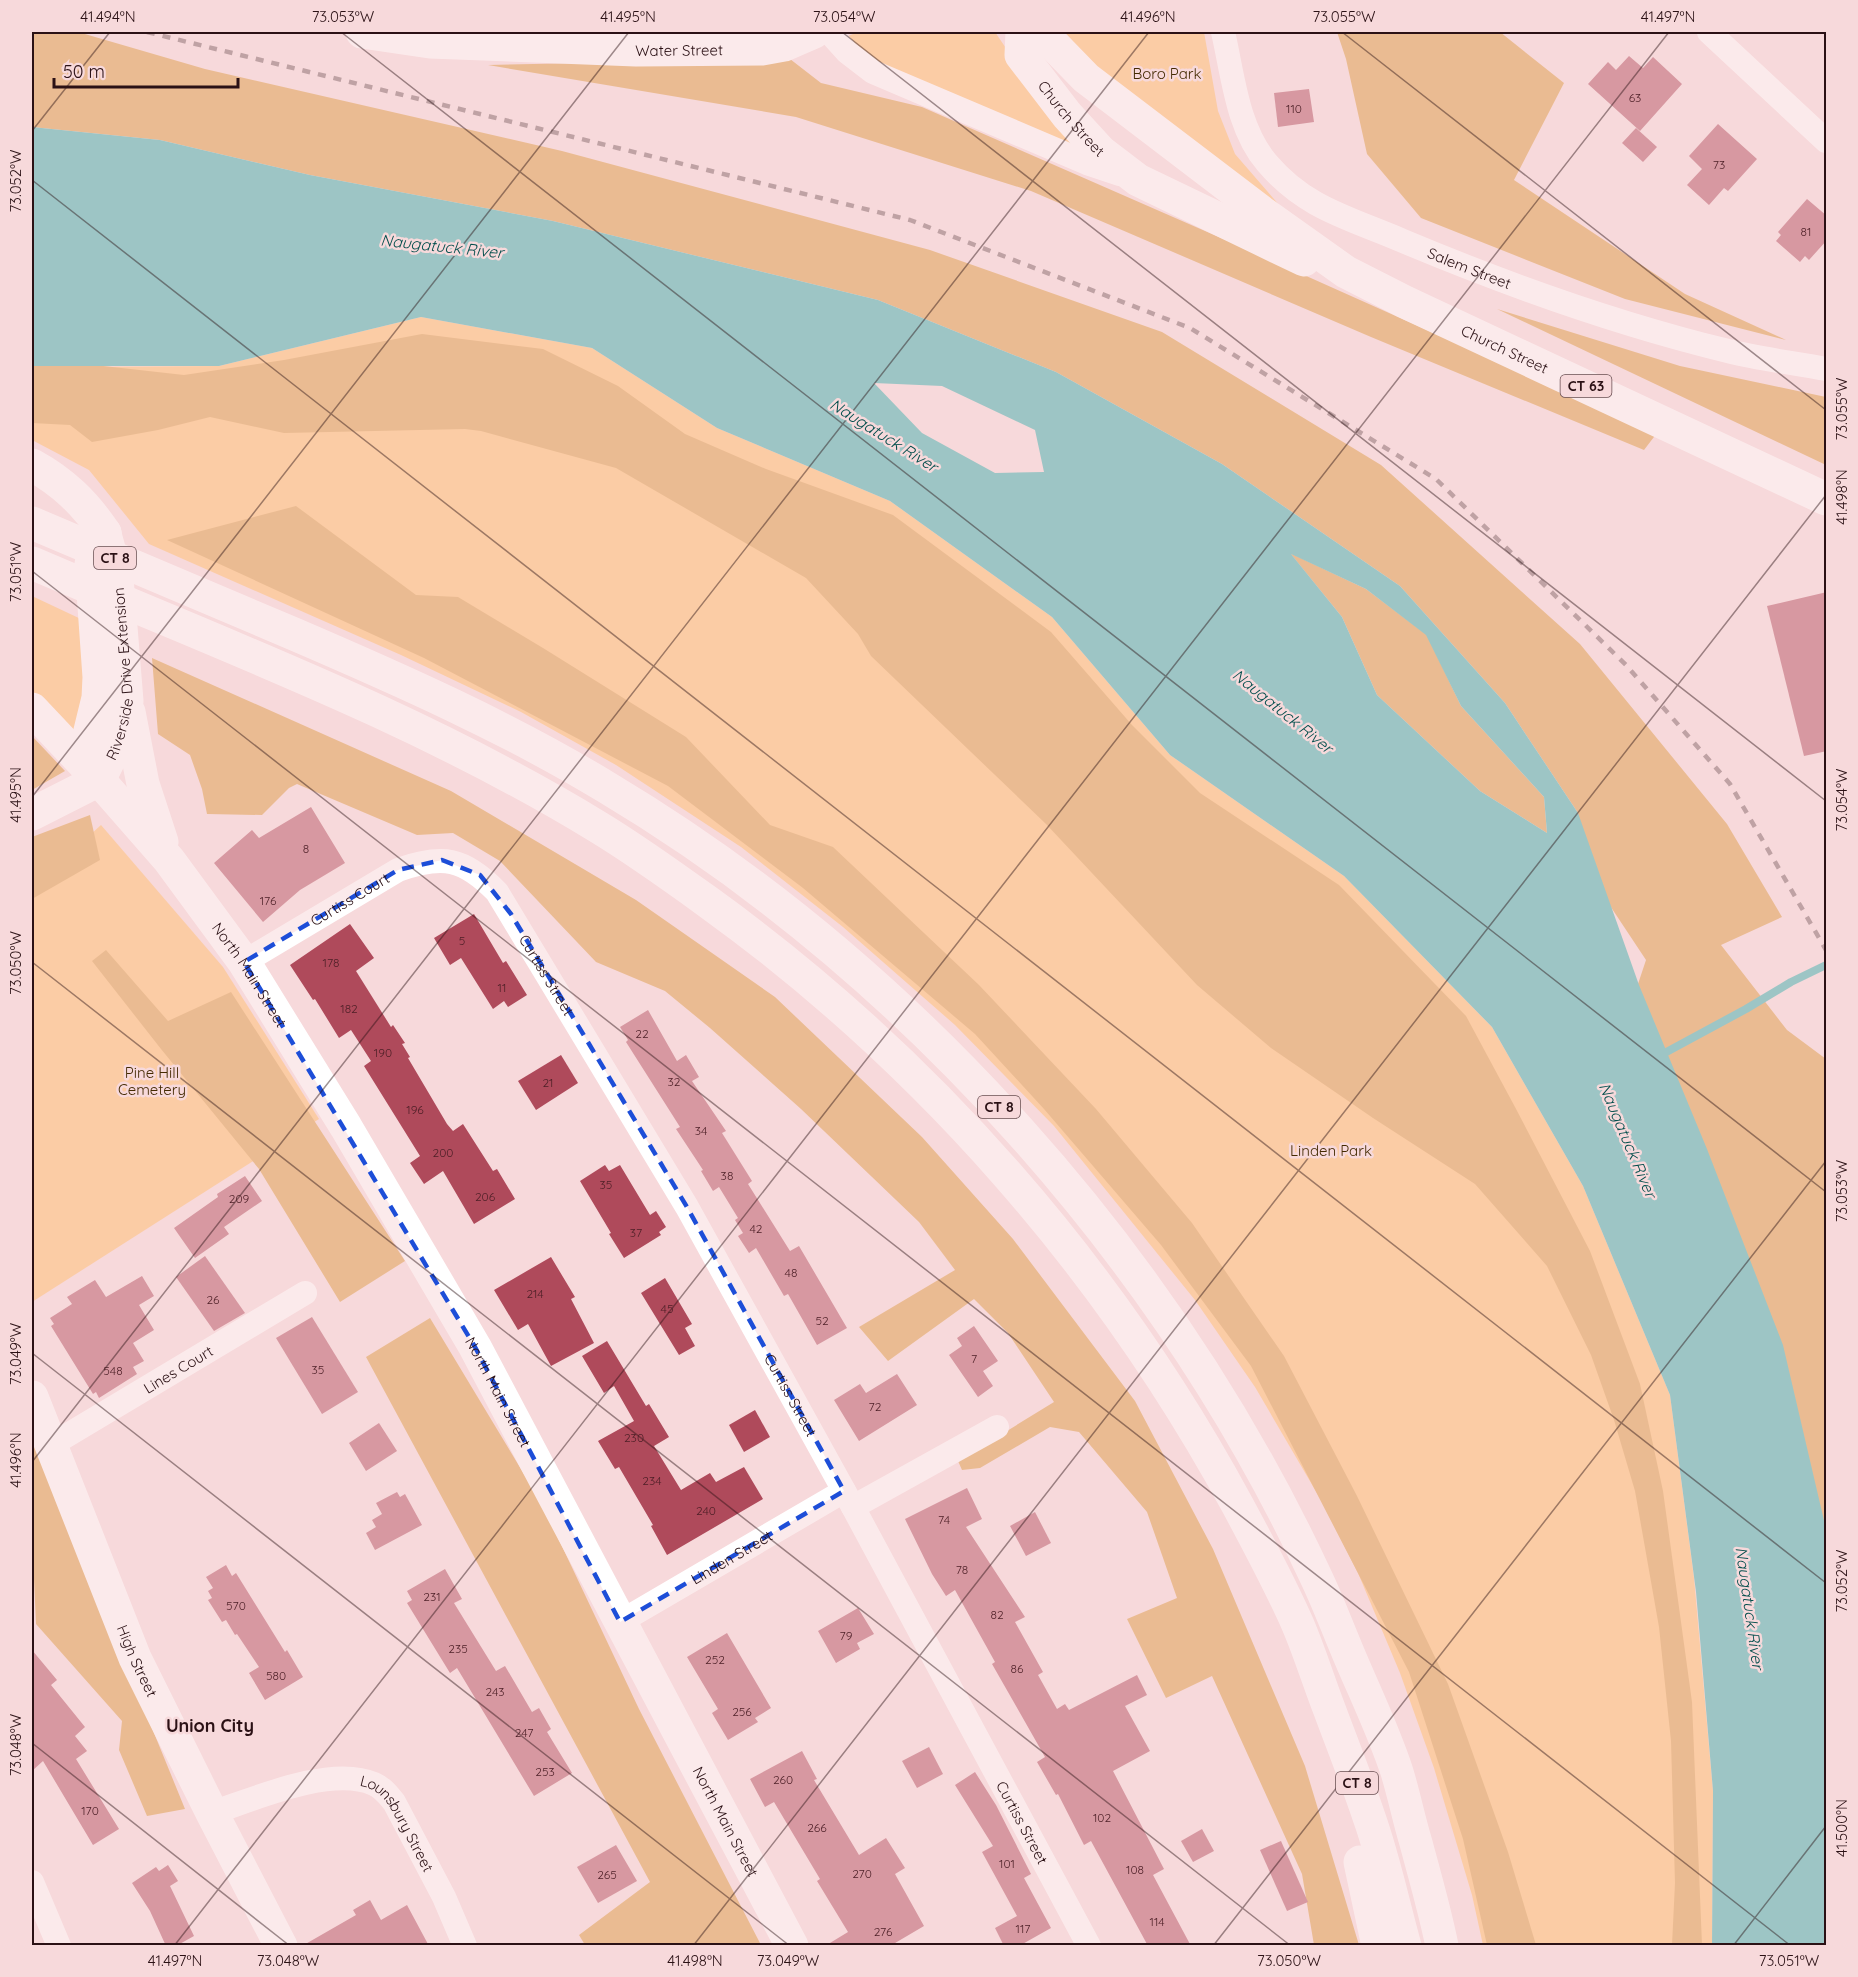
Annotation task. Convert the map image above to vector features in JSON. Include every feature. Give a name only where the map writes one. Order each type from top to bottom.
[{"type":"main road","name":"Water Street","points":[[362,32],[430,42],[636,50],[762,49],[784,45],[814,32]]},
{"type":"main road","name":"Church Street","points":[[1022,32],[1021,55],[1036,77],[1100,151],[1138,180],[1297,258],[1346,272]]},
{"type":"main road","name":"Church Street","points":[[1035,32],[1049,40],[1094,85],[1263,213],[1346,272],[1827,499]]},
{"type":"main road","points":[[32,465],[56,479],[75,495],[92,513],[105,532]]},
{"type":"main road","name":"CT 8","points":[[32,523],[450,704],[531,744],[600,783],[685,837],[829,946],[962,1067],[1013,1122],[1082,1203],[1187,1346],[1233,1420],[1317,1577],[1396,1770],[1442,1946]]},
{"type":"main road","name":"Riverside Drive Extension","points":[[99,780],[122,728],[127,701],[117,578],[105,532]]},
{"type":"main road","name":"Riverside Drive Extension","points":[[99,780],[91,764],[88,751],[88,739],[98,698],[99,677],[91,564],[95,547],[105,532]]},
{"type":"main road","name":"CT 8","points":[[33,564],[439,740],[522,783],[600,828],[671,875],[814,983],[882,1044],[944,1106],[1006,1172],[1119,1314],[1170,1389],[1259,1544],[1298,1625],[1371,1821],[1404,1946]]},
{"type":"main road","name":"North Main Street","points":[[127,701],[132,739],[143,784],[169,860]]},
{"type":"main road","name":"North Main Street","points":[[32,709],[99,780],[169,860],[244,962],[340,1117],[475,1347],[792,1946]]},
{"type":"main road","points":[[32,814],[99,780]]},
{"type":"main road","name":"High Street","points":[[32,1397],[135,1658],[281,1946]]},
{"type":"main road","points":[[1317,1577],[1393,1731],[1426,1812],[1464,1946]]},
{"type":"main road","points":[[1298,1625],[1352,1819],[1378,1946]]},
{"type":"street","points":[[829,32],[847,52],[873,72],[1087,163],[1138,180]]},
{"type":"street","name":"Salem Street","points":[[1223,32],[1242,116],[1249,136],[1266,162],[1293,190],[1323,209],[1474,271],[1625,324],[1730,352],[1827,369]]},
{"type":"street","points":[[1709,32],[1827,141]]},
{"type":"street","name":"Curtiss Court","points":[[244,962],[398,870],[421,862],[442,860],[462,865]]},
{"type":"street","name":"Curtiss Street","points":[[462,865],[480,875],[497,892],[687,1207],[849,1499],[1089,1946]]},
{"type":"street","name":"Lines Court","points":[[51,1445],[305,1293]]},
{"type":"street","name":"Linden Street","points":[[620,1622],[849,1499],[997,1427]]},
{"type":"street","name":"Lounsbury Street","points":[[212,1813],[300,1783],[345,1779],[372,1783],[385,1791],[394,1802],[444,1897],[465,1946]]},
{"type":"street","points":[[32,1882],[59,1946]]},
{"type":"highlighted area","points":[[442,860],[480,875],[511,914],[687,1207],[844,1491],[620,1622],[475,1347],[244,962],[398,870]]},
{"type":"green space","points":[[858,32],[995,32],[1041,100],[1085,151],[862,56],[843,38]]},
{"type":"green space","name":"Boro Park","points":[[1064,32],[1204,32],[1218,111],[1235,154],[1280,206],[1096,67]]},
{"type":"green space","name":"Linden Park","points":[[421,317],[592,348],[717,428],[890,501],[1052,617],[1170,755],[1344,876],[1492,1027],[1583,1186],[1670,1395],[1694,1578],[1713,1791],[1712,1945],[1483,1945],[1472,1895],[1434,1768],[1400,1673],[1358,1573],[1321,1500],[1255,1387],[1195,1300],[1054,1126],[955,1025],[843,927],[741,847],[616,765],[521,712],[401,655],[149,544],[89,470],[32,440],[32,405],[66,367],[219,366]]},
{"type":"green space","points":[[32,596],[83,620],[91,676],[73,733],[32,691]]},
{"type":"green space","name":"Pine Hill Cemetery","points":[[101,825],[223,967],[319,1119],[32,1302],[32,888]]},
{"type":"shaded area","points":[[32,32],[78,32],[205,69],[562,151],[930,250],[1162,332],[1381,465],[1580,644],[1727,824],[1782,917],[1721,945],[1787,1030],[1826,1059],[1826,1546],[1626,1020],[1646,960],[1585,868],[1578,813],[1505,703],[1400,586],[1222,464],[1056,372],[878,300],[553,221],[310,175],[160,140],[32,127]]},
{"type":"shaded area","points":[[1337,32],[1500,32],[1564,83],[1514,180],[1685,294],[1786,340],[1625,299],[1421,218],[1367,154],[1346,59]]},
{"type":"shaded area","points":[[790,59],[821,83],[922,107],[1657,433],[1644,450],[1371,337],[1031,191],[796,117],[488,65]]},
{"type":"shaded area","points":[[1497,309],[1680,366],[1826,397],[1826,465]]},
{"type":"shaded area","points":[[422,334],[543,349],[618,386],[685,434],[766,469],[893,515],[1051,632],[1132,725],[1200,793],[1339,885],[1466,1016],[1590,1251],[1640,1384],[1663,1491],[1692,1702],[1702,1945],[1672,1945],[1675,1883],[1671,1741],[1659,1627],[1635,1491],[1614,1420],[1591,1355],[1547,1266],[1475,1184],[1271,1048],[1197,985],[1046,824],[871,656],[858,634],[806,578],[616,468],[481,431],[465,429],[284,433],[210,417],[158,430],[92,442],[70,425],[32,423],[32,358],[184,375],[284,360]]},
{"type":"shaded area","points":[[296,506],[416,595],[458,597],[686,737],[770,825],[833,847],[979,985],[1096,1109],[1192,1223],[1284,1356],[1357,1496],[1448,1684],[1508,1852],[1536,1945],[1487,1945],[1463,1839],[1409,1672],[1251,1366],[1161,1245],[1044,1109],[975,1034],[803,888],[668,786],[424,658],[167,540]]},
{"type":"shaded area","points":[[1290,553],[1366,589],[1427,635],[1461,706],[1544,797],[1547,833],[1480,791],[1377,695],[1342,617]]},
{"type":"shaded area","points":[[152,658],[451,791],[636,900],[775,997],[922,1137],[1013,1239],[1135,1401],[1213,1549],[1305,1766],[1359,1945],[1314,1945],[1302,1874],[1212,1676],[1166,1698],[1127,1619],[1177,1598],[1147,1512],[1079,1432],[1050,1427],[980,1468],[962,1470],[958,1461],[1054,1402],[1008,1333],[974,1299],[888,1361],[859,1327],[955,1270],[919,1222],[801,1109],[710,1028],[665,991],[596,962],[500,861],[453,833],[417,835],[297,784],[289,788],[262,815],[207,814],[202,789],[190,755],[158,734]]},
{"type":"shaded area","points":[[32,736],[65,771],[32,790]]},
{"type":"shaded area","points":[[90,815],[100,860],[32,899],[32,837]]},
{"type":"shaded area","points":[[106,950],[168,1021],[231,992],[405,1261],[340,1302],[259,1169],[92,961]]},
{"type":"shaded area","points":[[430,1318],[542,1504],[639,1709],[761,1945],[585,1945],[579,1935],[650,1882],[366,1357]]},
{"type":"shaded area","points":[[32,1419],[185,1809],[147,1816],[119,1750],[122,1721],[36,1624],[32,1573]]},
{"type":"water","name":"Naugatuck River","points":[[32,127],[160,140],[310,175],[553,221],[878,300],[1056,372],[1222,464],[1400,586],[1505,703],[1578,813],[1639,985],[1707,1149],[1783,1345],[1826,1529],[1826,1945],[1712,1945],[1713,1791],[1696,1592],[1670,1395],[1583,1186],[1492,1027],[1344,876],[1170,755],[1052,617],[890,501],[717,428],[592,348],[421,317],[219,366],[32,366]],"holes":[[[874,383],[942,386],[1035,430],[1044,472],[995,473],[922,433]],[[1291,554],[1366,589],[1426,635],[1461,706],[1544,797],[1547,833],[1480,791],[1377,695],[1342,617]]]},
{"type":"building","points":[[1629,56],[1643,68],[1653,57],[1682,84],[1640,131],[1588,84],[1608,62],[1616,70]]},
{"type":"building","points":[[1309,89],[1314,122],[1278,127],[1274,93]]},
{"type":"building","points":[[1718,124],[1757,159],[1728,191],[1724,188],[1709,205],[1687,185],[1702,169],[1689,156]]},
{"type":"building","points":[[1636,128],[1657,147],[1643,162],[1622,143]]},
{"type":"building","points":[[1807,199],[1827,216],[1827,240],[1809,260],[1805,256],[1800,262],[1776,241],[1781,235],[1778,232]]},
{"type":"building","points":[[1827,592],[1827,751],[1804,756],[1767,606]]},
{"type":"building","points":[[311,807],[345,863],[300,890],[263,922],[214,863],[252,830],[259,838]]},
{"type":"building","points":[[474,914],[503,963],[506,961],[527,995],[508,1007],[504,1001],[493,1009],[461,958],[450,965],[434,938]]},
{"type":"building","points":[[350,924],[374,958],[356,971],[391,1027],[393,1025],[405,1043],[402,1044],[410,1057],[408,1058],[447,1124],[453,1131],[463,1124],[493,1171],[497,1169],[515,1199],[474,1224],[443,1171],[424,1184],[410,1163],[420,1156],[364,1066],[371,1061],[351,1030],[339,1038],[315,999],[313,1000],[290,965]]},
{"type":"building","points":[[648,1010],[677,1061],[686,1055],[699,1077],[692,1081],[726,1131],[722,1133],[752,1181],[748,1184],[790,1251],[799,1246],[847,1328],[817,1345],[788,1294],[784,1296],[756,1248],[749,1253],[738,1236],[743,1233],[735,1220],[738,1218],[719,1187],[713,1191],[701,1171],[703,1170],[676,1129],[680,1127],[626,1042],[628,1040],[620,1027]]},
{"type":"building","points":[[561,1055],[578,1083],[536,1110],[518,1081]]},
{"type":"building","points":[[605,1165],[609,1171],[620,1165],[650,1215],[656,1211],[666,1227],[659,1232],[661,1235],[624,1258],[580,1181]]},
{"type":"building","points":[[245,1176],[262,1201],[224,1227],[229,1234],[195,1258],[174,1228],[218,1197],[217,1194]]},
{"type":"building","points":[[205,1256],[245,1313],[214,1331],[176,1277]]},
{"type":"building","points":[[551,1257],[575,1297],[571,1299],[594,1343],[551,1366],[528,1324],[518,1330],[494,1290]]},
{"type":"building","points":[[142,1276],[154,1296],[139,1305],[154,1330],[133,1343],[144,1361],[133,1367],[137,1374],[99,1398],[96,1392],[93,1394],[51,1326],[54,1324],[50,1318],[72,1304],[67,1297],[95,1280],[106,1297]]},
{"type":"building","points":[[665,1278],[692,1324],[685,1328],[695,1346],[679,1355],[641,1293]]},
{"type":"building","points":[[312,1317],[358,1392],[322,1414],[276,1338]]},
{"type":"building","points":[[974,1326],[998,1361],[983,1371],[993,1386],[978,1397],[949,1355],[962,1346],[957,1338]]},
{"type":"building","points":[[607,1341],[646,1406],[649,1404],[669,1437],[654,1446],[681,1490],[710,1473],[716,1482],[744,1467],[763,1499],[667,1555],[651,1526],[653,1525],[619,1467],[615,1469],[598,1441],[634,1421],[614,1386],[604,1393],[582,1356]]},
{"type":"building","points":[[897,1374],[917,1405],[859,1441],[834,1400],[860,1384],[866,1393]]},
{"type":"building","points":[[755,1410],[770,1437],[744,1452],[729,1425]]},
{"type":"building","points":[[379,1423],[397,1451],[366,1471],[349,1443]]},
{"type":"building","points":[[967,1488],[982,1519],[966,1527],[1025,1617],[1015,1622],[1043,1672],[1038,1675],[1057,1709],[1065,1704],[1069,1710],[1137,1675],[1147,1695],[1125,1706],[1150,1751],[1113,1771],[1164,1869],[1153,1875],[1191,1946],[1148,1946],[1091,1841],[1084,1845],[1058,1794],[1056,1795],[1037,1762],[1045,1757],[992,1664],[995,1662],[955,1590],[946,1596],[932,1574],[905,1519]]},
{"type":"building","points":[[397,1492],[400,1497],[405,1494],[422,1525],[375,1550],[366,1533],[376,1527],[372,1520],[382,1514],[376,1503]]},
{"type":"building","points":[[1035,1512],[1051,1543],[1026,1556],[1010,1526]]},
{"type":"building","points":[[226,1565],[232,1576],[236,1573],[303,1677],[265,1700],[249,1673],[259,1667],[237,1634],[235,1635],[226,1620],[222,1622],[208,1600],[212,1598],[208,1591],[213,1588],[206,1577]]},
{"type":"building","points":[[445,1569],[462,1599],[454,1603],[496,1671],[505,1666],[532,1712],[539,1708],[551,1729],[547,1732],[572,1773],[534,1796],[457,1668],[450,1673],[407,1603],[412,1600],[407,1591]]},
{"type":"building","points":[[858,1608],[874,1634],[857,1643],[860,1649],[836,1663],[818,1631]]},
{"type":"building","points":[[727,1633],[771,1708],[755,1718],[758,1722],[728,1740],[712,1713],[718,1709],[687,1657]]},
{"type":"building","points":[[32,1650],[57,1680],[51,1685],[85,1727],[75,1736],[87,1751],[76,1759],[119,1829],[93,1845],[43,1761],[32,1771]]},
{"type":"building","points":[[929,1747],[943,1774],[917,1788],[902,1761]]},
{"type":"building","points":[[802,1751],[817,1779],[814,1780],[859,1855],[886,1838],[905,1868],[895,1874],[924,1926],[890,1946],[825,1946],[848,1932],[817,1881],[820,1879],[774,1802],[765,1807],[750,1779]]},
{"type":"building","points":[[975,1772],[996,1805],[1031,1874],[1024,1878],[1051,1928],[1019,1946],[1004,1946],[995,1928],[1017,1916],[982,1852],[993,1846],[955,1785]]},
{"type":"building","points":[[1202,1829],[1214,1851],[1193,1862],[1181,1841]]},
{"type":"building","points":[[1281,1841],[1308,1902],[1287,1911],[1260,1850]]},
{"type":"building","points":[[616,1845],[637,1881],[598,1903],[577,1867]]},
{"type":"building","points":[[168,1865],[178,1881],[170,1886],[194,1936],[176,1946],[166,1946],[150,1911],[132,1883],[156,1867],[159,1871]]},
{"type":"building","points":[[370,1900],[381,1920],[407,1905],[429,1946],[302,1946],[356,1915],[353,1910]]},
{"type":"waterway","points":[[1659,1056],[1791,982],[1826,965]]},
{"type":"railway","points":[[147,32],[910,220],[1190,328],[1436,479],[1626,665],[1730,784],[1826,950]]},
{"type":"district","name":"Union City","points":[[210,1725]]}]
